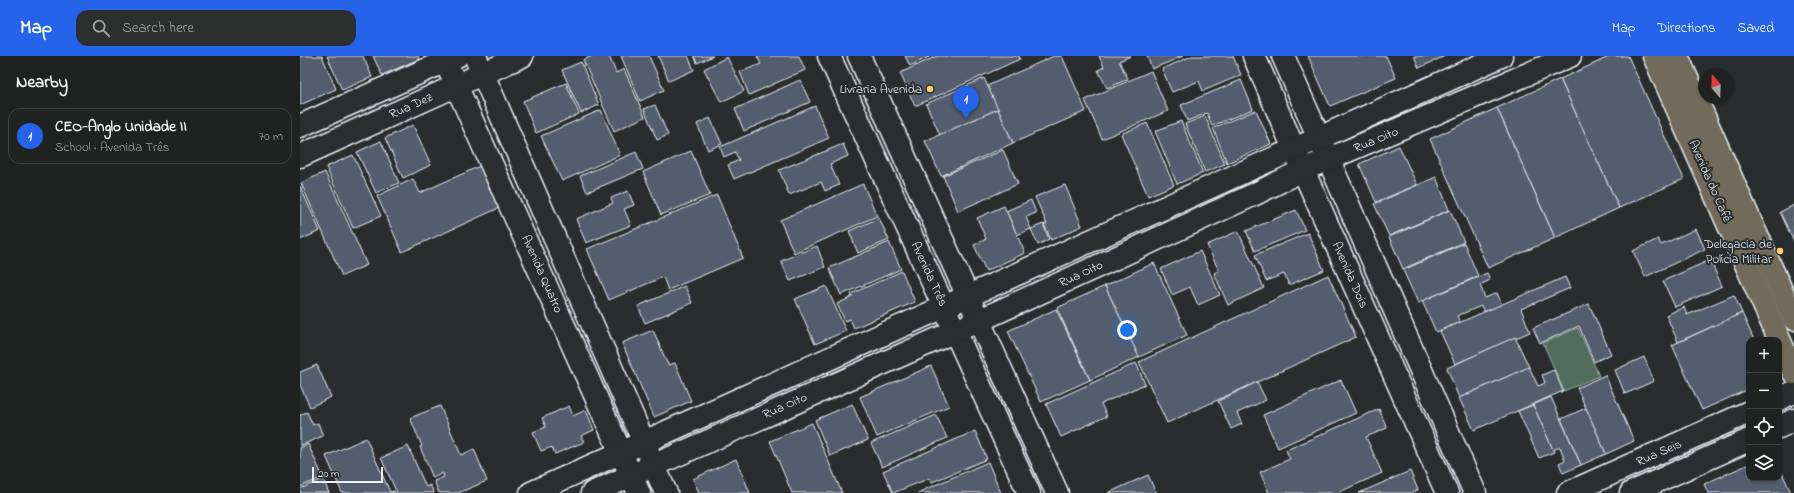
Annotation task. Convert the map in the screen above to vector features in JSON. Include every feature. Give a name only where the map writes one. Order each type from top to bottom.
[{"type":"main road","name":"Avenida do Café","points":[[1654,56],[1794,373]]},
{"type":"main road","name":"Avenida do Café","points":[[1677,56],[1794,319]]},
{"type":"street","name":"Rua Dez","points":[[300,156],[457,85],[479,65],[522,56]]},
{"type":"street","name":"Avenida Três","points":[[829,56],[1029,493]]},
{"type":"street","name":"Avenida Três","points":[[859,56],[1057,493]]},
{"type":"street","name":"Avenida Dois","points":[[1254,56],[1303,170],[1448,493]]},
{"type":"street","name":"Avenida Dois","points":[[1283,56],[1475,493]]},
{"type":"street","name":"Rua Oito","points":[[531,493],[1318,137],[1501,56]]},
{"type":"street","name":"Rua Oito","points":[[592,493],[635,484],[654,465],[978,321],[1253,195],[1303,170],[1570,56]]},
{"type":"street","name":"Rua Dez","points":[[300,126],[449,58]]},
{"type":"street","name":"Avenida Quatro","points":[[449,58],[457,85],[635,484]]},
{"type":"street","name":"Avenida Quatro","points":[[479,65],[666,493]]},
{"type":"street","points":[[1782,398],[1794,392]]},
{"type":"street","name":"Rua Seis","points":[[1568,493],[1746,413]]},
{"type":"street","points":[[1782,426],[1794,420]]},
{"type":"street","name":"Rua Seis","points":[[1631,493],[1746,441]]},
{"type":"green space","points":[[1578,328],[1599,376],[1564,391],[1543,343]]},
{"type":"building","points":[[300,56],[322,56],[336,89],[300,105]]},
{"type":"building","points":[[327,56],[363,56],[372,77],[342,90]]},
{"type":"building","points":[[373,56],[418,56],[419,59],[382,75]]},
{"type":"building","points":[[592,56],[609,56],[616,73],[624,69],[645,117],[614,131],[583,60]]},
{"type":"building","points":[[621,56],[649,56],[664,90],[640,101]]},
{"type":"building","points":[[658,56],[688,56],[694,70],[669,81]]},
{"type":"building","points":[[694,56],[713,56],[697,63]]},
{"type":"building","points":[[757,56],[799,56],[805,70],[749,95],[740,72],[761,64]]},
{"type":"building","points":[[905,56],[931,56],[910,66]]},
{"type":"building","name":"Livraria Avenida","points":[[937,56],[1019,56],[1020,59],[915,106],[900,73]]},
{"type":"building","points":[[1054,56],[1062,56],[1086,111],[1013,143],[987,86]]},
{"type":"building","points":[[1099,56],[1131,56],[1119,61],[1128,79],[1107,88],[1098,70],[1104,67]]},
{"type":"building","points":[[1147,56],[1183,56],[1152,69]]},
{"type":"building","points":[[1192,56],[1233,56],[1241,75],[1203,91],[1199,81],[1172,92],[1162,69]]},
{"type":"building","points":[[1308,56],[1386,56],[1396,78],[1330,106]]},
{"type":"building","points":[[1414,56],[1445,56],[1419,68]]},
{"type":"building","points":[[1611,56],[1628,56],[1684,179],[1619,208],[1560,79]]},
{"type":"building","points":[[727,57],[744,91],[721,102],[704,69]]},
{"type":"building","points":[[581,62],[599,105],[581,113],[562,70]]},
{"type":"building","points":[[1151,71],[1168,111],[1102,139],[1085,100]]},
{"type":"building","points":[[984,78],[998,109],[940,135],[926,104]]},
{"type":"building","points":[[1560,79],[1619,208],[1555,238],[1497,108]]},
{"type":"building","points":[[800,80],[810,102],[744,131],[735,109]]},
{"type":"building","points":[[1241,80],[1253,109],[1212,126],[1207,113],[1187,121],[1181,105]]},
{"type":"building","points":[[566,83],[579,114],[536,133],[523,101]]},
{"type":"building","points":[[655,105],[668,135],[657,140],[644,109]]},
{"type":"building","points":[[815,106],[829,138],[734,179],[728,165],[739,160],[735,152],[724,157],[720,147]]},
{"type":"building","points":[[1497,108],[1555,238],[1488,268],[1430,139]]},
{"type":"building","points":[[998,109],[1013,143],[941,176],[925,141]]},
{"type":"building","points":[[601,110],[620,155],[562,181],[541,136]]},
{"type":"building","points":[[1256,110],[1271,144],[1227,163],[1213,128]]},
{"type":"building","points":[[1205,116],[1225,164],[1205,172],[1185,124]]},
{"type":"building","points":[[710,118],[722,144],[708,150],[697,124]]},
{"type":"building","points":[[1181,121],[1203,173],[1177,184],[1155,131]]},
{"type":"building","points":[[1147,123],[1174,185],[1148,196],[1121,134]]},
{"type":"building","points":[[413,125],[431,165],[403,178],[385,138]]},
{"type":"building","points":[[381,141],[399,183],[376,193],[357,152]]},
{"type":"building","points":[[843,144],[848,156],[830,164],[839,185],[825,191],[821,182],[789,195],[779,170]]},
{"type":"building","points":[[1399,146],[1417,185],[1376,202],[1359,164]]},
{"type":"building","points":[[1003,150],[1018,184],[958,211],[943,176]]},
{"type":"building","points":[[691,151],[710,195],[661,215],[643,172]]},
{"type":"building","points":[[636,152],[643,169],[587,192],[580,176]]},
{"type":"building","points":[[353,155],[381,216],[353,228],[326,167]]},
{"type":"building","points":[[480,166],[499,208],[402,252],[377,196],[413,179],[420,193]]},
{"type":"building","points":[[325,172],[367,265],[342,276],[301,183]]},
{"type":"building","points":[[1436,177],[1449,210],[1389,236],[1374,204]]},
{"type":"building","points":[[863,184],[877,216],[794,253],[780,220]]},
{"type":"building","points":[[1065,185],[1082,226],[1051,240],[1044,224],[1047,224],[1035,197]]},
{"type":"building","points":[[300,186],[320,231],[300,240]]},
{"type":"building","points":[[628,191],[634,205],[624,209],[631,225],[586,243],[576,219],[613,203],[611,198]]},
{"type":"building","points":[[717,195],[743,258],[668,290],[663,277],[609,300],[587,249]]},
{"type":"building","points":[[1031,200],[1036,213],[1026,217],[1031,229],[1017,235],[1006,211]]},
{"type":"building","points":[[1794,205],[1794,242],[1780,212]]},
{"type":"building","points":[[1004,206],[1025,253],[986,271],[974,245],[986,239],[977,218]]},
{"type":"building","points":[[1296,210],[1305,230],[1255,251],[1246,231]]},
{"type":"building","points":[[1450,210],[1464,242],[1403,269],[1389,237]]},
{"type":"building","points":[[879,218],[889,240],[858,253],[849,231]]},
{"type":"building","points":[[1043,224],[1049,239],[1038,245],[1031,229]]},
{"type":"building","points":[[1696,229],[1705,249],[1645,277],[1633,251],[1658,239],[1661,245]]},
{"type":"building","points":[[1238,231],[1264,288],[1228,305],[1214,273],[1219,271],[1207,245]]},
{"type":"building","points":[[1308,233],[1324,270],[1289,285],[1284,274],[1266,281],[1255,255]]},
{"type":"building","points":[[889,242],[901,269],[841,295],[829,268]]},
{"type":"building","points":[[1464,243],[1478,276],[1418,303],[1403,270]]},
{"type":"building","points":[[817,246],[825,267],[790,281],[781,261]]},
{"type":"building","points":[[1200,251],[1220,295],[1198,305],[1190,287],[1172,295],[1161,269]]},
{"type":"building","points":[[1710,260],[1722,286],[1675,307],[1663,281]]},
{"type":"building","points":[[1154,263],[1187,335],[1139,357],[1105,286]]},
{"type":"building","points":[[902,271],[915,302],[854,328],[850,319],[845,321],[837,304],[852,297],[851,294]]},
{"type":"building","points":[[1487,273],[1490,280],[1480,285],[1485,298],[1497,293],[1502,305],[1484,312],[1481,306],[1457,316],[1460,322],[1436,332],[1422,301]]},
{"type":"building","points":[[1328,275],[1356,337],[1167,423],[1139,362]]},
{"type":"building","points":[[1565,277],[1570,288],[1521,309],[1530,332],[1455,364],[1440,331]]},
{"type":"building","points":[[685,286],[692,303],[645,323],[638,306]]},
{"type":"building","points":[[826,286],[846,331],[815,344],[795,299]]},
{"type":"building","points":[[1105,286],[1139,357],[1090,380],[1057,308]]},
{"type":"building","points":[[1734,295],[1742,313],[1678,342],[1666,315],[1684,307],[1687,315]]},
{"type":"building","points":[[1589,304],[1611,354],[1594,362],[1579,326],[1540,343],[1533,328]]},
{"type":"building","points":[[1056,309],[1090,380],[1041,402],[1008,331]]},
{"type":"building","points":[[1742,313],[1753,337],[1746,337],[1746,390],[1702,410],[1672,345]]},
{"type":"building","points":[[653,330],[668,365],[675,363],[691,401],[654,417],[622,343]]},
{"type":"building","points":[[1515,337],[1529,367],[1459,398],[1447,368]]},
{"type":"building","points":[[1644,357],[1654,381],[1625,394],[1615,370]]},
{"type":"building","points":[[1136,363],[1145,384],[1101,404],[1107,416],[1061,437],[1046,404]]},
{"type":"building","points":[[317,365],[331,397],[310,407],[300,385],[300,372]]},
{"type":"building","points":[[931,366],[949,406],[877,437],[860,397]]},
{"type":"building","points":[[1529,367],[1538,386],[1545,383],[1542,375],[1554,370],[1563,391],[1474,430],[1459,398]]},
{"type":"building","points":[[1605,375],[1634,441],[1606,454],[1577,388]]},
{"type":"building","points":[[1341,380],[1356,413],[1278,448],[1263,415]]},
{"type":"building","points":[[1257,382],[1266,400],[1237,413],[1242,424],[1231,429],[1218,401]]},
{"type":"building","points":[[1551,397],[1581,465],[1563,473],[1559,463],[1565,460],[1560,447],[1553,450],[1533,405]]},
{"type":"building","points":[[852,404],[868,440],[830,456],[815,420]]},
{"type":"building","points":[[1533,405],[1554,452],[1539,458],[1518,411]]},
{"type":"building","points":[[440,406],[461,455],[474,449],[487,481],[458,493],[439,493],[434,481],[444,477],[443,473],[433,478],[410,418]]},
{"type":"building","points":[[569,406],[573,416],[586,410],[594,430],[581,436],[584,442],[555,454],[552,447],[541,451],[533,432],[546,427],[542,418]]},
{"type":"building","points":[[1586,408],[1606,454],[1581,465],[1561,419]]},
{"type":"building","points":[[1379,409],[1387,428],[1366,437],[1382,473],[1337,493],[1269,493],[1260,472],[1290,459],[1286,450]]},
{"type":"building","points":[[307,412],[313,425],[318,423],[323,436],[300,446],[300,415]]},
{"type":"building","points":[[936,415],[947,438],[882,467],[871,443]]},
{"type":"building","points":[[812,423],[842,493],[792,493],[770,441]]},
{"type":"building","points":[[975,431],[987,459],[932,482],[930,478],[893,493],[883,471]]},
{"type":"building","points":[[366,438],[390,492],[394,491],[395,493],[342,493],[326,456]]},
{"type":"building","points":[[308,444],[323,477],[300,487],[300,448]]},
{"type":"building","points":[[408,446],[426,487],[430,485],[434,493],[397,493],[381,458]]},
{"type":"building","points":[[736,459],[750,493],[699,493],[693,479]]},
{"type":"building","points":[[988,462],[1001,493],[917,493]]},
{"type":"building","points":[[1746,465],[1746,481],[1782,481],[1782,473],[1791,493],[1708,493],[1704,484]]},
{"type":"building","points":[[1410,471],[1418,490],[1412,493],[1359,493]]},
{"type":"building","points":[[1148,475],[1156,493],[1108,493]]},
{"type":"building","points":[[323,479],[329,493],[300,493],[300,489]]},
{"type":"place","name":"Livraria Avenida","points":[[930,89]]},
{"type":"place","name":"CEO-Anglo Unidade II","points":[[966,119]]},
{"type":"place","name":"Delegacia de Polícia Militar","points":[[1780,251]]}]
